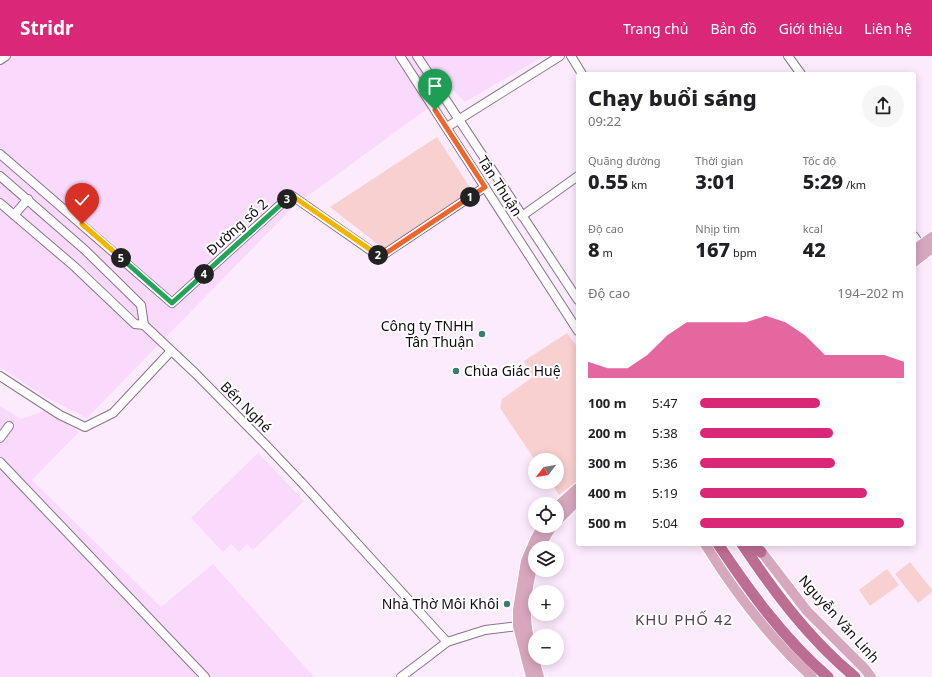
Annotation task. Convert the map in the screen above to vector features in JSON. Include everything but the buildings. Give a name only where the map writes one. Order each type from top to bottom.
[{"type":"highway","points":[[719,546],[759,603],[821,675]]},
{"type":"highway","name":"Nguyễn Văn Linh","points":[[745,546],[784,603],[819,643],[855,677]]},
{"type":"main road","points":[[916,259],[932,237]]},
{"type":"main road","points":[[564,501],[576,490]]},
{"type":"main road","points":[[564,514],[576,502]]},
{"type":"main road","points":[[528,648],[518,610],[526,561],[539,533]]},
{"type":"main road","points":[[706,546],[724,575],[754,615],[790,656],[821,675]]},
{"type":"main road","name":"Nguyễn Văn Linh","points":[[758,548],[807,611],[865,669],[871,677]]},
{"type":"main road","points":[[523,626],[530,577]]},
{"type":"main road","points":[[530,665],[531,677]]},
{"type":"main road","points":[[534,665],[539,677]]},
{"type":"street","points":[[0,60],[6,56]]},
{"type":"street","name":"Tân Thuận","points":[[400,56],[576,328]]},
{"type":"street","name":"Tân Thuận","points":[[417,56],[576,297]]},
{"type":"street","points":[[446,127],[560,56]]},
{"type":"street","points":[[571,56],[581,72]]},
{"type":"street","points":[[788,56],[800,72]]},
{"type":"street","name":"Đường số 2","points":[[0,154],[172,303],[291,195],[380,257],[485,187]]},
{"type":"street","points":[[478,176],[491,168]]},
{"type":"street","points":[[0,176],[85,250],[141,305],[144,325]]},
{"type":"street","points":[[522,216],[576,177]]},
{"type":"street","points":[[14,215],[28,200]]},
{"type":"street","name":"Bến Nghé","points":[[0,203],[75,267],[135,324],[144,325],[195,373],[298,478],[447,642]]},
{"type":"street","points":[[916,239],[923,249]]},
{"type":"street","points":[[0,376],[60,414],[85,427],[113,412],[171,351]]},
{"type":"street","points":[[0,438],[9,426]]},
{"type":"street","points":[[0,462],[205,677]]},
{"type":"street","points":[[401,677],[447,642],[485,630],[523,626]]},
{"type":"shaded area","points":[[0,56],[544,56],[465,102],[453,90],[294,206],[87,418],[44,396],[0,367]]},
{"type":"shaded area","points":[[437,137],[473,192],[384,249],[330,207]]},
{"type":"shaded area","points":[[567,333],[576,345],[576,482],[559,495],[555,489],[564,489],[564,453],[530,453],[500,408],[502,399],[533,377],[524,361]]},
{"type":"shaded area","points":[[0,406],[21,419],[47,410],[79,432],[32,480],[161,607],[213,564],[314,677],[0,677]]},
{"type":"shaded area","points":[[258,453],[304,501],[253,550],[247,544],[239,552],[231,544],[223,552],[191,518]]},
{"type":"shaded area","points":[[910,562],[932,590],[932,592],[918,603],[895,574]]},
{"type":"shaded area","points":[[887,569],[899,585],[870,606],[859,590]]},
{"type":"place","name":"Công ty TNHH Tân Thuận","points":[[482,334]]},
{"type":"place","name":"Chùa Giác Huệ","points":[[456,371]]},
{"type":"place","name":"Nhà Thờ Môi Khôi","points":[[507,604]]},
{"type":"district","name":"KHU PHỐ 42","points":[[684,620]]},
{"type":"route","points":[[82,224],[172,303],[291,195],[380,257],[485,187],[435,110]]}]
